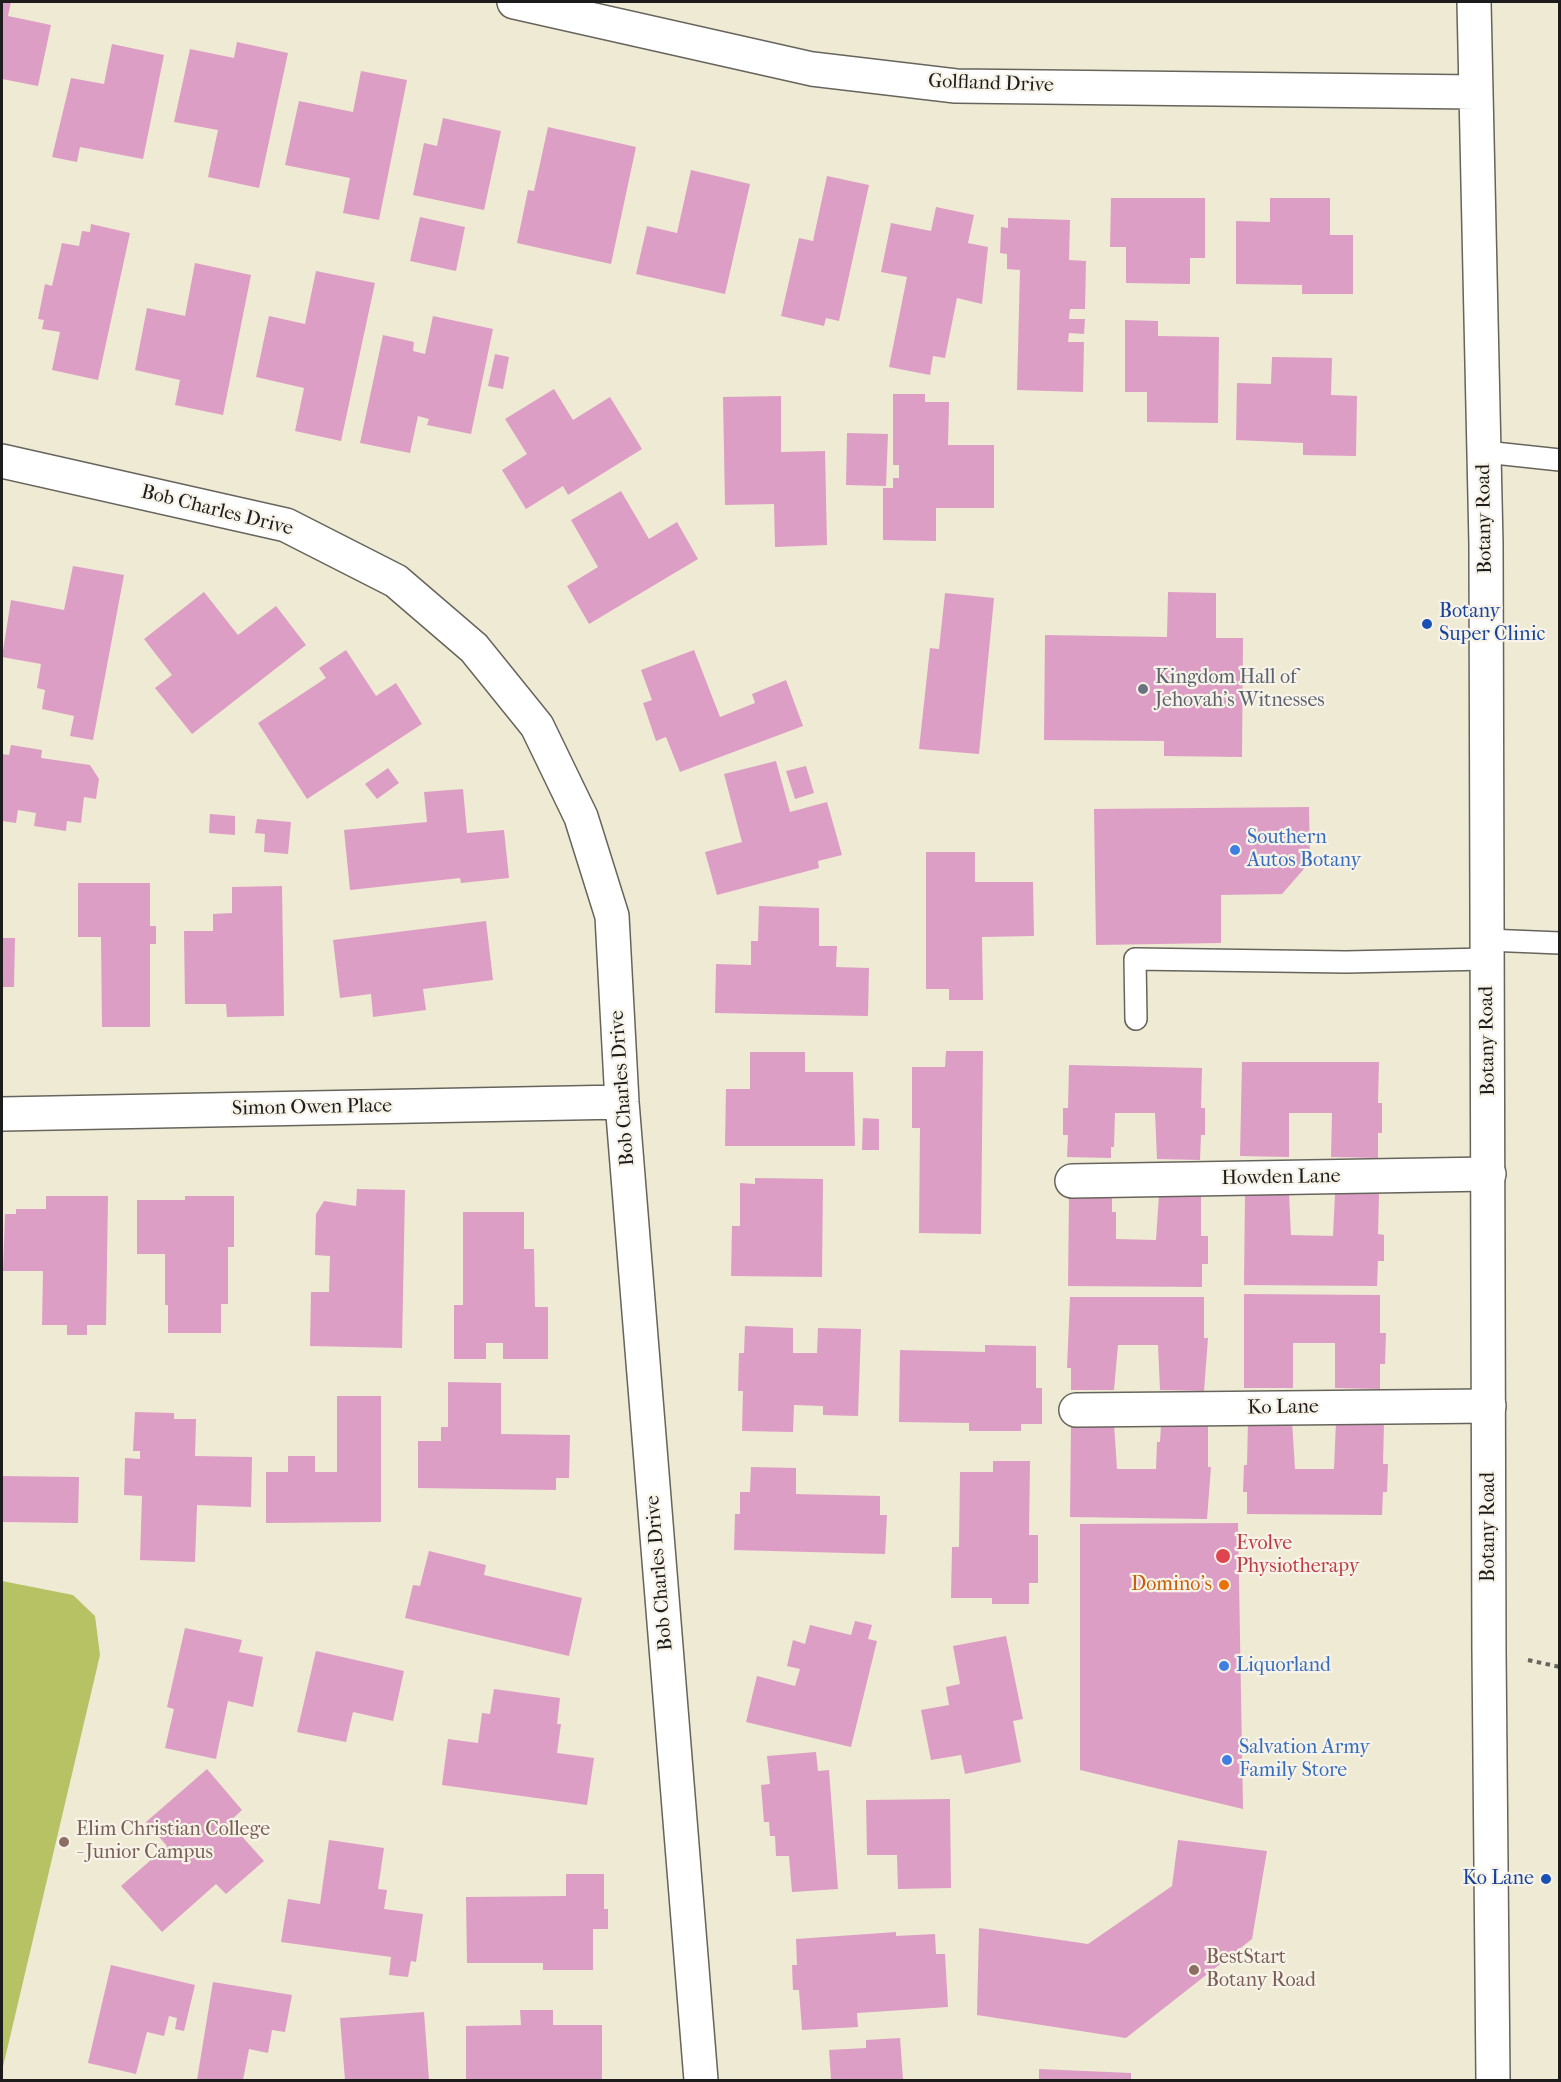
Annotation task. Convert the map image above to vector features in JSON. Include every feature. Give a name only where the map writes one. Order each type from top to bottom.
[{"type":"street","name":"Golfland Drive","points":[[514,2],[812,69],[956,86],[1476,92]]},
{"type":"street","name":"Botany Road","points":[[1474,2],[1485,452],[1493,2080]]},
{"type":"street","name":"Bob Charles Drive","points":[[2,461],[286,525],[396,581],[474,648],[537,726],[581,817],[612,915],[622,1102],[701,2080]]},
{"type":"street","name":"Simon Owen Place","points":[[2,1114],[622,1102]]},
{"type":"street","name":"Howden Lane","points":[[1072,1181],[1490,1174]]},
{"type":"street","name":"Ko Lane","points":[[1076,1410],[1490,1406]]},
{"type":"lane","points":[[1485,452],[1560,460]]},
{"type":"lane","points":[[1136,1019],[1135,959],[1346,962],[1560,943]]},
{"type":"green space","points":[[2,1581],[73,1595],[95,1616],[100,1655],[2,2071]]},
{"type":"building","points":[[2,2],[11,2],[8,16],[51,25],[38,86],[2,79]]},
{"type":"building","points":[[237,42],[288,53],[259,188],[208,177],[218,130],[174,122],[190,49],[234,58]]},
{"type":"building","points":[[112,44],[164,55],[143,159],[80,147],[77,162],[52,157],[71,78],[104,84]]},
{"type":"building","points":[[361,71],[407,80],[379,220],[343,213],[350,178],[285,165],[299,101],[353,112]]},
{"type":"building","points":[[443,118],[501,131],[484,210],[413,195],[424,143],[437,146]]},
{"type":"building","points":[[548,127],[636,147],[611,264],[517,243],[528,190],[534,191]]},
{"type":"building","points":[[691,170],[750,184],[725,294],[636,274],[647,226],[677,233]]},
{"type":"building","points":[[827,176],[869,185],[839,321],[826,318],[824,326],[781,316],[799,238],[813,241]]},
{"type":"building","points":[[1111,198],[1205,198],[1205,258],[1190,258],[1190,284],[1126,283],[1126,247],[1110,247]]},
{"type":"building","points":[[1270,198],[1330,198],[1330,235],[1353,235],[1353,294],[1302,294],[1302,285],[1236,284],[1236,221],[1270,222]]},
{"type":"building","points":[[936,207],[974,215],[968,243],[988,247],[982,304],[957,298],[945,358],[933,356],[930,375],[889,367],[907,277],[881,272],[891,223],[931,231]]},
{"type":"building","points":[[420,217],[465,227],[456,271],[410,261]]},
{"type":"building","points":[[1008,218],[1070,220],[1069,260],[1086,261],[1085,309],[1070,309],[1069,319],[1085,319],[1084,334],[1069,333],[1068,342],[1084,342],[1083,392],[1017,390],[1020,270],[1007,269],[1007,254],[1000,253],[1001,227],[1008,228]]},
{"type":"building","points":[[91,224],[130,233],[98,380],[52,370],[60,332],[42,329],[44,320],[38,319],[45,284],[52,286],[62,243],[79,246],[82,231],[90,232]]},
{"type":"building","points":[[195,263],[251,275],[223,415],[175,405],[180,380],[135,370],[147,308],[185,316]]},
{"type":"building","points":[[316,271],[375,283],[341,441],[295,431],[304,388],[256,377],[269,316],[305,324]]},
{"type":"building","points":[[433,316],[493,329],[471,434],[427,425],[429,419],[418,416],[410,453],[360,443],[383,335],[414,342],[413,351],[425,354]]},
{"type":"building","points":[[1125,320],[1158,321],[1158,336],[1219,337],[1218,423],[1147,422],[1147,392],[1125,392]]},
{"type":"building","points":[[495,354],[509,357],[503,389],[488,386]]},
{"type":"building","points":[[1272,357],[1332,358],[1331,395],[1357,396],[1356,456],[1303,455],[1303,443],[1236,440],[1237,383],[1271,384]]},
{"type":"building","points":[[554,389],[573,420],[610,397],[642,449],[568,495],[563,486],[526,509],[502,470],[527,454],[505,419]]},
{"type":"building","points":[[893,394],[925,394],[925,402],[949,402],[948,445],[994,445],[994,508],[936,508],[936,541],[883,540],[883,488],[893,488],[893,478],[899,478],[899,465],[893,465]]},
{"type":"building","points":[[781,396],[781,452],[825,451],[827,545],[775,547],[774,504],[725,505],[723,397]]},
{"type":"building","points":[[847,433],[888,434],[886,486],[846,485]]},
{"type":"building","points":[[621,491],[649,539],[677,522],[698,559],[589,624],[567,586],[598,567],[571,520]]},
{"type":"building","points":[[73,566],[124,575],[93,740],[70,736],[74,716],[42,709],[45,690],[37,688],[41,664],[2,657],[11,600],[64,610]]},
{"type":"building","points":[[204,592],[238,635],[276,606],[306,645],[192,734],[155,688],[172,675],[144,639]]},
{"type":"building","name":"Kingdom Hall of Jehovah's Witnesses","points":[[1168,592],[1216,593],[1216,638],[1243,638],[1242,757],[1164,756],[1164,741],[1044,740],[1045,635],[1167,637]]},
{"type":"building","points":[[945,593],[994,598],[979,754],[919,749],[930,648],[939,649]]},
{"type":"building","points":[[346,650],[376,696],[396,683],[422,724],[307,799],[258,723],[326,678],[319,668]]},
{"type":"building","points":[[694,650],[720,717],[755,703],[752,694],[786,680],[803,726],[680,772],[666,737],[656,741],[643,703],[652,700],[641,670]]},
{"type":"building","points":[[11,745],[42,750],[41,758],[90,765],[99,779],[96,799],[84,797],[81,823],[67,821],[66,831],[34,826],[36,813],[18,810],[16,823],[2,821],[2,754],[9,755]]},
{"type":"building","points":[[776,761],[790,812],[827,802],[842,855],[818,861],[819,868],[717,895],[705,852],[742,842],[724,774]]},
{"type":"building","points":[[806,766],[814,793],[795,799],[786,771]]},
{"type":"building","points":[[388,768],[399,783],[377,799],[365,784]]},
{"type":"building","points":[[463,789],[467,833],[504,830],[509,878],[461,883],[460,878],[350,890],[344,830],[427,822],[424,792]]},
{"type":"building","points":[[1309,807],[1310,862],[1282,894],[1221,895],[1221,943],[1096,945],[1094,809]]},
{"type":"building","points":[[210,814],[235,816],[235,835],[209,833]]},
{"type":"building","points":[[257,819],[291,822],[288,854],[264,852],[265,834],[255,833]]},
{"type":"building","points":[[926,852],[975,852],[975,882],[1033,882],[1034,936],[982,937],[983,1000],[949,1000],[949,989],[926,989]]},
{"type":"building","points":[[78,883],[150,883],[150,926],[156,926],[156,944],[150,944],[150,1027],[102,1027],[101,937],[78,937]]},
{"type":"building","points":[[282,886],[284,1016],[227,1017],[226,1004],[185,1004],[184,931],[213,931],[213,914],[232,913],[232,887]]},
{"type":"building","points":[[759,906],[819,908],[819,946],[837,946],[836,967],[869,968],[868,1016],[715,1013],[716,964],[751,965],[751,941],[758,941]]},
{"type":"building","points":[[486,921],[493,980],[423,989],[426,1010],[373,1017],[371,994],[340,998],[333,940]]},
{"type":"building","points":[[2,938],[15,938],[14,987],[2,987]]},
{"type":"building","points":[[946,1051],[983,1051],[981,1234],[919,1233],[920,1128],[912,1128],[912,1067],[945,1067]]},
{"type":"building","points":[[750,1052],[805,1052],[805,1072],[853,1072],[855,1146],[725,1146],[726,1089],[750,1089]]},
{"type":"building","points":[[1242,1062],[1379,1062],[1378,1103],[1382,1103],[1382,1133],[1378,1133],[1378,1158],[1331,1157],[1332,1113],[1289,1113],[1289,1157],[1240,1156]]},
{"type":"building","points":[[1069,1065],[1202,1068],[1201,1108],[1205,1108],[1205,1135],[1201,1135],[1200,1160],[1157,1159],[1155,1113],[1115,1113],[1114,1147],[1111,1147],[1111,1158],[1067,1157],[1068,1135],[1063,1135],[1063,1108],[1068,1108]]},
{"type":"building","points":[[863,1118],[879,1119],[879,1150],[862,1150]]},
{"type":"building","points":[[755,1178],[823,1179],[822,1277],[731,1276],[732,1226],[740,1226],[740,1183],[755,1184]]},
{"type":"building","points":[[357,1189],[405,1190],[402,1348],[310,1346],[311,1292],[329,1292],[330,1256],[315,1255],[316,1214],[324,1201],[356,1206]]},
{"type":"building","points":[[1245,1192],[1289,1193],[1291,1235],[1333,1236],[1335,1194],[1379,1194],[1378,1234],[1384,1235],[1384,1261],[1378,1261],[1377,1286],[1244,1285]]},
{"type":"building","points":[[1159,1194],[1201,1194],[1201,1236],[1208,1236],[1208,1264],[1202,1264],[1202,1287],[1068,1286],[1069,1195],[1112,1196],[1112,1212],[1116,1212],[1116,1239],[1156,1240]]},
{"type":"building","points":[[46,1196],[108,1196],[106,1325],[87,1325],[87,1335],[67,1335],[67,1325],[42,1325],[43,1271],[3,1271],[5,1214],[16,1214],[16,1209],[46,1209]]},
{"type":"building","points":[[185,1196],[234,1196],[234,1247],[228,1247],[228,1304],[221,1304],[221,1333],[168,1333],[168,1305],[165,1305],[165,1254],[137,1254],[137,1200],[185,1200]]},
{"type":"building","points":[[463,1212],[524,1212],[524,1249],[534,1249],[535,1307],[548,1307],[548,1359],[503,1359],[503,1343],[486,1343],[486,1359],[454,1359],[454,1305],[463,1305]]},
{"type":"building","points":[[1244,1294],[1380,1295],[1380,1333],[1386,1333],[1385,1364],[1380,1364],[1380,1389],[1335,1388],[1335,1343],[1293,1343],[1293,1388],[1244,1388]]},
{"type":"building","points":[[1070,1297],[1204,1297],[1204,1338],[1208,1338],[1204,1391],[1160,1390],[1158,1345],[1118,1345],[1114,1390],[1071,1390],[1071,1368],[1067,1368]]},
{"type":"building","points":[[745,1326],[793,1328],[793,1353],[817,1353],[818,1328],[861,1329],[858,1416],[823,1415],[823,1406],[794,1405],[793,1432],[742,1431],[743,1391],[738,1391],[739,1353],[744,1353]]},
{"type":"building","points":[[985,1345],[1036,1346],[1036,1388],[1042,1388],[1042,1424],[1021,1424],[1021,1431],[969,1431],[969,1423],[899,1422],[900,1350],[985,1352]]},
{"type":"building","points":[[448,1382],[501,1383],[501,1434],[570,1435],[569,1478],[556,1478],[556,1490],[418,1488],[418,1441],[441,1441],[441,1427],[448,1427]]},
{"type":"building","points":[[337,1396],[381,1396],[381,1522],[266,1523],[266,1472],[288,1472],[288,1456],[315,1456],[315,1472],[337,1472]]},
{"type":"building","points":[[135,1412],[174,1413],[174,1419],[196,1419],[195,1456],[252,1457],[251,1507],[197,1505],[195,1562],[140,1560],[142,1496],[124,1495],[125,1458],[140,1459],[140,1451],[133,1451]]},
{"type":"building","points":[[1248,1421],[1292,1421],[1295,1469],[1334,1469],[1336,1421],[1384,1422],[1383,1464],[1388,1464],[1387,1492],[1383,1492],[1382,1515],[1247,1514],[1247,1492],[1243,1492],[1244,1465],[1247,1465]]},
{"type":"building","points":[[1071,1424],[1114,1424],[1117,1469],[1156,1469],[1157,1442],[1160,1442],[1161,1425],[1208,1426],[1208,1467],[1211,1467],[1207,1519],[1070,1517]]},
{"type":"building","points":[[993,1461],[1030,1461],[1029,1535],[1038,1535],[1038,1583],[1029,1583],[1029,1604],[992,1604],[992,1598],[951,1598],[952,1547],[959,1547],[960,1472],[993,1472]]},
{"type":"building","points":[[751,1467],[796,1468],[796,1494],[880,1496],[880,1515],[887,1515],[885,1554],[734,1550],[735,1514],[740,1514],[740,1492],[750,1492]]},
{"type":"building","points":[[2,1476],[79,1477],[78,1523],[2,1522]]},
{"type":"building","points":[[1238,1523],[1243,1809],[1080,1770],[1080,1524]]},
{"type":"building","points":[[429,1551],[486,1565],[484,1575],[582,1598],[569,1656],[405,1618],[413,1585],[420,1586]]},
{"type":"building","points":[[855,1621],[872,1625],[868,1639],[877,1641],[851,1747],[746,1722],[757,1676],[795,1686],[800,1669],[787,1666],[793,1640],[805,1644],[810,1625],[851,1635]]},
{"type":"building","points":[[185,1628],[242,1640],[239,1652],[263,1657],[253,1707],[228,1701],[216,1759],[165,1748],[174,1709],[167,1707]]},
{"type":"building","points":[[1006,1636],[1023,1719],[1013,1721],[1021,1762],[965,1774],[961,1755],[931,1760],[921,1710],[949,1705],[946,1687],[960,1684],[953,1646]]},
{"type":"building","points":[[316,1651],[404,1671],[393,1721],[353,1712],[346,1742],[297,1732]]},
{"type":"building","points":[[494,1689],[560,1698],[557,1724],[561,1724],[557,1753],[594,1758],[587,1805],[442,1785],[448,1739],[478,1743],[482,1713],[490,1714]]},
{"type":"building","points":[[816,1752],[818,1771],[829,1770],[838,1889],[792,1892],[789,1856],[776,1856],[775,1836],[770,1836],[769,1822],[764,1822],[761,1785],[770,1784],[767,1756]]},
{"type":"building","points":[[207,1769],[242,1810],[229,1822],[264,1861],[226,1894],[216,1884],[162,1932],[121,1886],[167,1846],[146,1822]]},
{"type":"building","points":[[950,1799],[951,1888],[898,1889],[897,1855],[867,1855],[866,1800]]},
{"type":"building","points":[[329,1840],[384,1848],[378,1889],[387,1890],[384,1909],[423,1914],[416,1962],[411,1961],[408,1977],[389,1975],[391,1957],[281,1942],[288,1899],[320,1904]]},
{"type":"building","points":[[1178,1840],[1267,1851],[1252,1939],[1126,2038],[977,2015],[979,1928],[1088,1944],[1172,1886]]},
{"type":"building","points":[[566,1874],[604,1874],[604,1909],[608,1909],[608,1929],[593,1929],[593,1970],[543,1970],[543,1963],[467,1963],[466,1897],[566,1896]]},
{"type":"building","points":[[896,1932],[896,1936],[935,1934],[936,1954],[945,1954],[948,2007],[857,2013],[858,2027],[802,2030],[799,1990],[793,1990],[792,1965],[797,1965],[796,1939]]},
{"type":"building","points":[[111,1965],[195,1985],[184,2031],[175,2029],[177,2018],[169,2016],[164,2036],[147,2032],[136,2074],[88,2063]]},
{"type":"building","points":[[213,1982],[292,1995],[285,2032],[272,2030],[268,2053],[249,2049],[243,2080],[197,2080]]},
{"type":"building","points":[[520,2010],[553,2010],[553,2025],[602,2025],[602,2080],[466,2080],[466,2026],[521,2025]]},
{"type":"building","points":[[424,2012],[429,2080],[345,2080],[340,2018]]},
{"type":"building","points":[[900,2038],[903,2080],[831,2080],[829,2050],[866,2048],[866,2040]]},
{"type":"building","points":[[1039,2069],[1131,2073],[1131,2080],[1039,2080]]},
{"type":"place","name":"Botany Super Clinic","points":[[1427,624]]},
{"type":"place","name":"Kingdom Hall of Jehovah's Witnesses","points":[[1143,689]]},
{"type":"place","name":"Southern Autos Botany","points":[[1235,850]]},
{"type":"place","name":"Evolve Physiotherapy","points":[[1223,1556]]},
{"type":"place","name":"Domino's","points":[[1224,1585]]},
{"type":"place","name":"Liquorland","points":[[1224,1666]]},
{"type":"place","name":"Salvation Army Family Store","points":[[1227,1760]]},
{"type":"place","name":"Elim Christian College - Junior Campus","points":[[64,1842]]},
{"type":"place","name":"Ko Lane","points":[[1546,1879]]},
{"type":"place","name":"BestStart Botany Road","points":[[1194,1970]]}]
